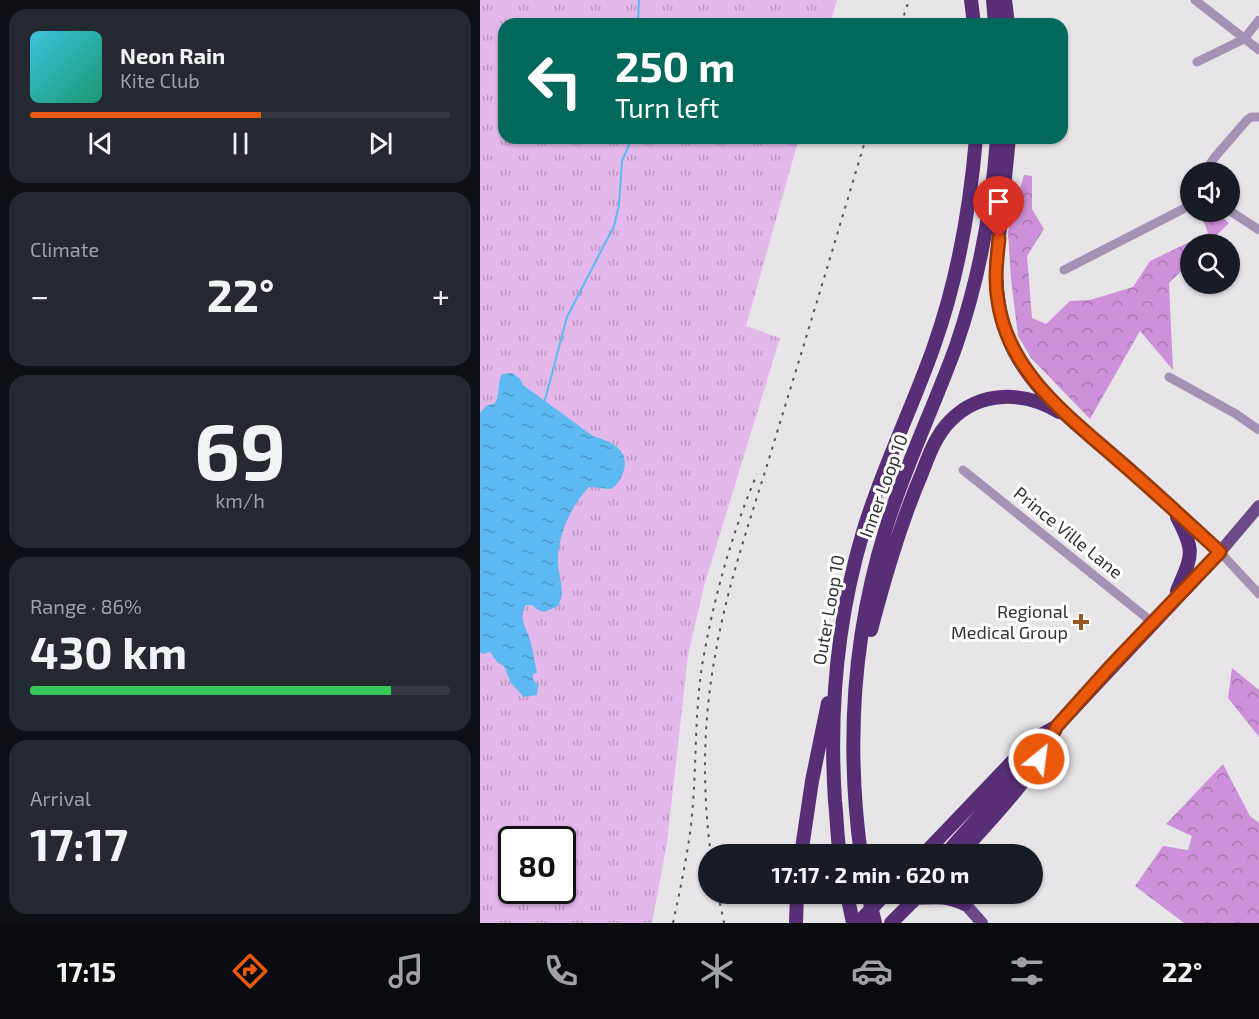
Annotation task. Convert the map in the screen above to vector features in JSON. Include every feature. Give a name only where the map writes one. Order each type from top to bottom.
[{"type":"highway","points":[[971,0],[973,18]]},
{"type":"highway","points":[[993,0],[994,18]]},
{"type":"highway","points":[[1005,0],[1007,18]]},
{"type":"highway","name":"Outer Loop 10","points":[[839,844],[832,760],[838,655],[846,599],[862,533],[880,481],[934,346],[954,279],[965,231],[975,144]]},
{"type":"highway","name":"Inner Loop 10","points":[[860,844],[855,794],[854,717],[864,622],[875,568],[893,508],[942,384],[967,311],[990,209],[996,144]]},
{"type":"highway","points":[[969,844],[1023,781],[1039,759],[1057,726],[1220,552],[1072,420],[1033,380],[1013,350],[1001,317],[996,266],[1008,144]]},
{"type":"highway","points":[[854,717],[868,641],[891,553],[909,503],[940,434],[949,422],[968,407],[992,398],[1006,396],[1038,402],[1072,420]]},
{"type":"highway","points":[[1172,507],[1189,541],[1191,552],[1190,561],[1174,599]]},
{"type":"highway","points":[[803,844],[812,781],[838,655]]},
{"type":"highway","points":[[933,844],[1034,739],[1057,726]]},
{"type":"highway","points":[[955,844],[994,800],[1018,767],[1027,746]]},
{"type":"highway","points":[[796,923],[797,904]]},
{"type":"highway","points":[[852,904],[862,922]]},
{"type":"highway","points":[[862,922],[866,904]]},
{"type":"highway","points":[[862,922],[877,904]]},
{"type":"highway","points":[[891,923],[910,904]]},
{"type":"main road","points":[[1220,552],[1259,506]]},
{"type":"main road","points":[[967,904],[982,923]]},
{"type":"street","points":[[1195,0],[1259,50]]},
{"type":"street","points":[[1197,62],[1244,39],[1259,20]]},
{"type":"street","points":[[1211,162],[1246,120],[1259,117]]},
{"type":"street","points":[[1064,270],[1180,211]]},
{"type":"street","points":[[1240,218],[1259,230]]},
{"type":"street","points":[[1169,377],[1236,414],[1259,430]]},
{"type":"street","name":"Prince Ville Lane","points":[[963,470],[1152,622]]},
{"type":"street","points":[[1220,552],[1259,594]]},
{"type":"green space","points":[[480,0],[837,0],[832,18],[498,18],[498,144],[797,144],[746,326],[780,338],[704,586],[688,655],[667,843],[652,923],[480,923]]},
{"type":"green space","points":[[1024,175],[1032,176],[1032,209],[1044,229],[1027,256],[1032,318],[1046,324],[1070,301],[1090,300],[1133,287],[1150,261],[1180,247],[1180,272],[1169,283],[1173,370],[1140,331],[1090,419],[1031,358],[1018,336],[1008,232]]},
{"type":"green space","points":[[1204,222],[1229,223],[1218,234],[1206,234],[1208,233]]},
{"type":"green space","points":[[1232,668],[1259,690],[1259,737],[1228,698]]},
{"type":"green space","points":[[1223,764],[1250,816],[1259,823],[1259,923],[1184,923],[1135,886],[1163,846],[1188,850],[1192,836],[1166,824]]},
{"type":"water","points":[[512,373],[520,379],[523,385],[593,436],[618,448],[625,465],[621,478],[611,489],[589,487],[576,504],[566,523],[558,554],[562,590],[558,606],[544,612],[532,605],[526,605],[523,619],[537,673],[533,674],[533,679],[538,685],[537,695],[524,697],[511,683],[504,666],[498,663],[490,652],[482,654],[480,652],[480,413],[486,406],[495,403],[502,374]]},
{"type":"waterway","points":[[638,18],[639,0]]},
{"type":"waterway","points":[[545,400],[567,317],[614,226],[619,205],[622,161],[629,144]]},
{"type":"railway","points":[[903,18],[909,0]]},
{"type":"railway","points":[[710,844],[705,780],[706,731],[711,681],[727,599],[864,144]]},
{"type":"railway","points":[[673,923],[691,825],[698,706],[706,642],[731,544],[757,474]]},
{"type":"railway","points":[[720,904],[724,923]]},
{"type":"place","name":"Regional Medical Group","points":[[1081,622]]},
{"type":"route","points":[[999,238],[996,266],[998,301],[1006,333],[1021,364],[1033,380],[1072,420],[1220,552],[1057,726],[1039,759]]}]
